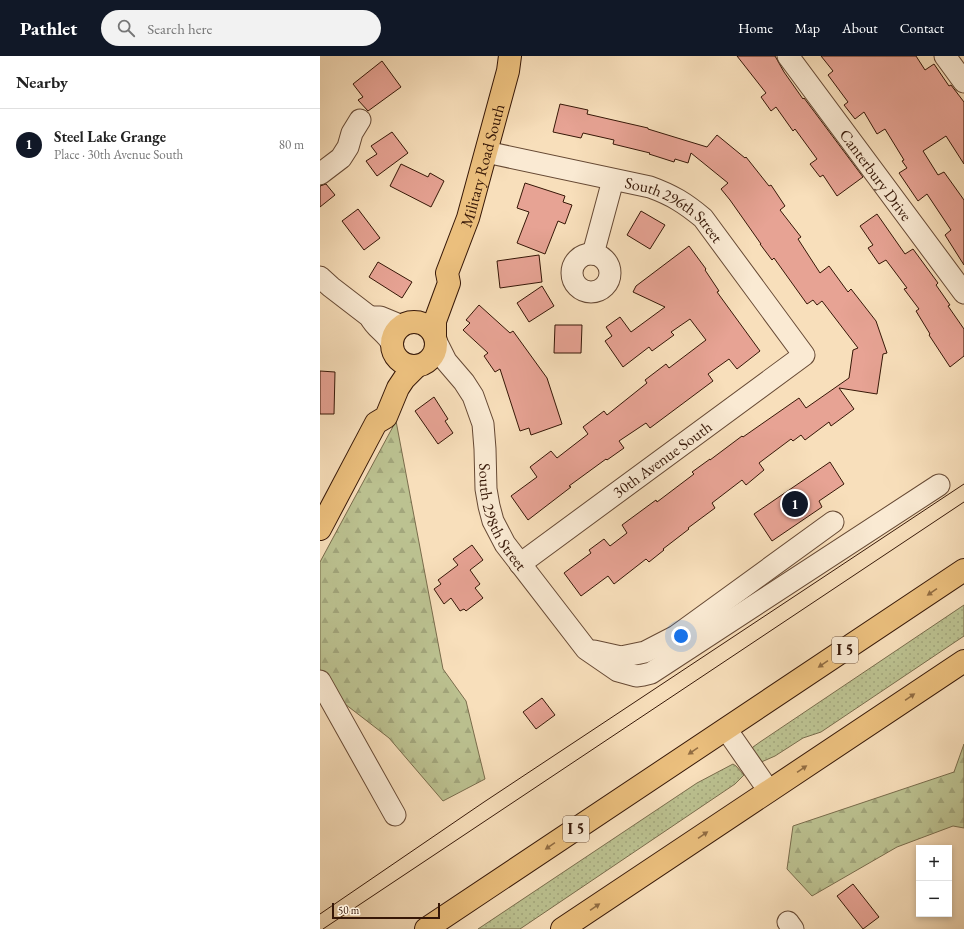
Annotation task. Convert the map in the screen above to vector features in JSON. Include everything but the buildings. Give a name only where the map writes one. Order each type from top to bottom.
[{"type":"main road","name":"Military Road South","points":[[436,340],[435,321],[449,283],[447,273],[468,218],[510,56]]},
{"type":"main road","name":"Military Road South","points":[[406,323],[421,313],[426,306],[438,279],[447,273]]},
{"type":"main road","points":[[320,530],[376,422],[375,410],[392,369],[393,337],[397,330],[406,323],[424,323],[430,328],[436,340],[434,355],[430,360],[404,379],[398,388],[386,417],[376,422]]},
{"type":"main road","points":[[393,348],[397,358],[402,363],[409,366],[420,366]]},
{"type":"main road","name":"I 5","points":[[426,929],[964,570]]},
{"type":"main road","points":[[562,929],[964,661]]},
{"type":"street","name":"Canterbury Drive","points":[[788,56],[964,293]]},
{"type":"street","points":[[945,56],[964,82]]},
{"type":"street","points":[[320,174],[341,158],[348,147],[352,133],[360,120]]},
{"type":"street","name":"South 296th Street","points":[[486,152],[650,187],[670,194],[703,218],[804,355]]},
{"type":"street","points":[[593,254],[613,180]]},
{"type":"street","points":[[320,277],[370,317],[374,325],[385,334],[393,348]]},
{"type":"street","points":[[370,317],[380,317],[397,324],[406,323]]},
{"type":"street","name":"South 298th Street","points":[[436,340],[446,361],[464,382],[473,396],[483,424],[486,489],[493,521],[506,544],[520,564],[586,649],[618,671],[636,676],[651,672],[939,485]]},
{"type":"street","name":"30th Avenue South","points":[[520,564],[804,355]]},
{"type":"street","points":[[420,366],[434,364],[454,370]]},
{"type":"street","points":[[586,649],[621,656],[645,652],[676,636],[833,522]]},
{"type":"street","points":[[320,681],[395,815]]},
{"type":"street","points":[[726,729],[769,791]]},
{"type":"green space","points":[[396,421],[443,669],[466,701],[485,779],[443,801],[389,738],[332,694],[320,673],[320,562]]},
{"type":"green space","points":[[964,605],[964,636],[821,732],[803,738],[775,756],[759,763],[750,752],[753,747],[760,742]]},
{"type":"green space","points":[[964,744],[964,828],[953,826],[897,847],[812,896],[787,869],[793,826],[954,772]]},
{"type":"green space","points":[[733,764],[744,775],[735,784],[520,929],[478,929],[697,783]]},
{"type":"tram line","points":[[320,914],[484,802],[964,484]]},
{"type":"tram line","points":[[323,929],[964,502]]},
{"type":"place","name":"Steel Lake Grange","points":[[795,504]]}]
